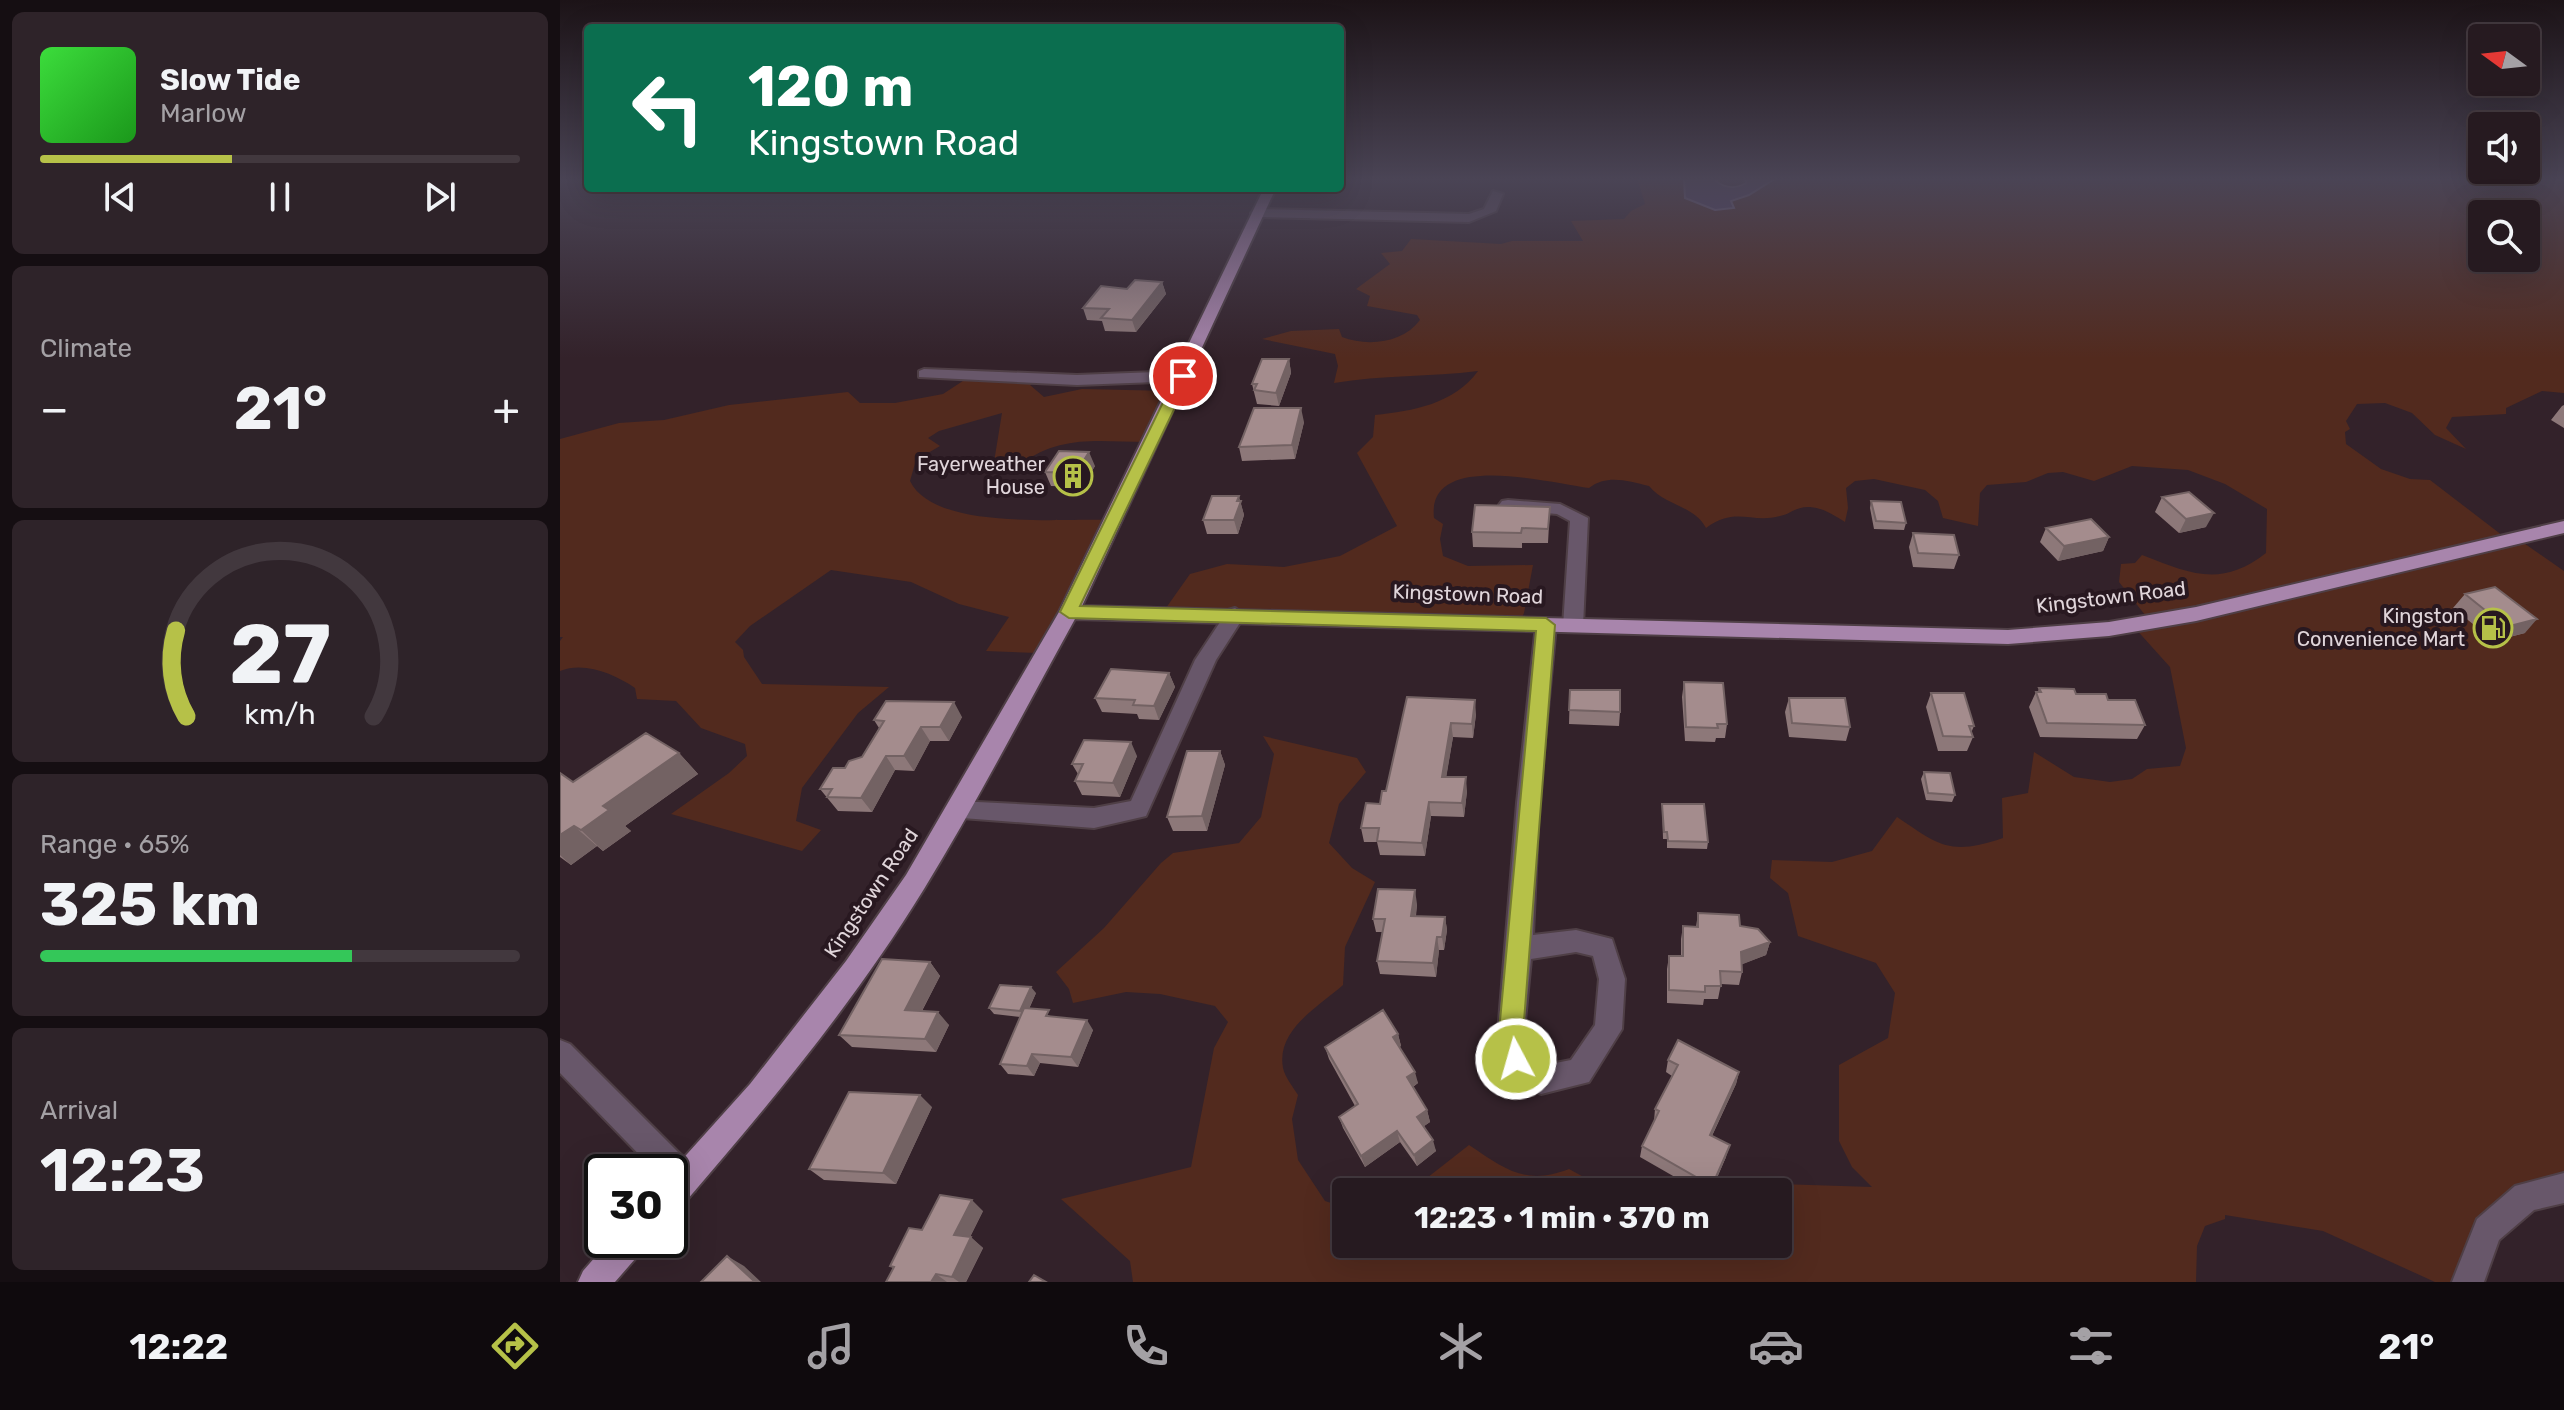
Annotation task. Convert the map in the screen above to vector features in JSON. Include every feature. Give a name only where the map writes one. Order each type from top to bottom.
[{"type":"main road","points":[[1069,612],[1246,238]]},
{"type":"main road","name":"Kingstown Road","points":[[688,1176],[760,1094],[855,969],[915,882],[1069,612],[2008,637],[2109,629],[2196,614],[2564,527]]},
{"type":"main road","points":[[594,1282],[615,1258]]},
{"type":"street","points":[[924,374],[1061,380],[1183,376]]},
{"type":"street","points":[[1508,505],[1560,509],[1579,518],[1573,626]]},
{"type":"street","points":[[957,810],[1094,818],[1138,809],[1155,780],[1213,641],[1235,615]]},
{"type":"street","points":[[1519,951],[1541,944],[1576,941],[1603,947],[1612,979],[1608,1029],[1579,1072],[1541,1080],[1516,1059],[1512,1021],[1528,803],[1546,625]]},
{"type":"street","points":[[560,1053],[648,1154]]},
{"type":"street","points":[[2468,1282],[2488,1230],[2526,1197],[2564,1188]]},
{"type":"shaded area","points":[[1581,238],[2468,238],[2468,272],[2540,272],[2540,238],[2564,238],[2564,393],[2542,391],[2506,408],[2506,414],[2452,417],[2446,428],[2466,449],[2435,435],[2412,413],[2385,403],[2357,404],[2346,421],[2350,429],[2345,432],[2346,444],[2381,469],[2410,479],[2430,480],[2507,539],[2518,539],[2564,571],[2564,1188],[2524,1196],[2462,1282],[2435,1282],[2323,1231],[2225,1215],[2225,1219],[2205,1226],[2197,1246],[2196,1282],[1133,1282],[1130,1261],[1061,1199],[1191,1167],[1214,1048],[1228,1022],[1215,1006],[1160,994],[1126,992],[1073,1003],[1069,989],[1056,972],[1104,928],[1173,853],[1239,843],[1261,817],[1274,754],[1263,736],[1357,758],[1366,772],[1339,804],[1329,843],[1352,868],[1375,882],[1345,947],[1343,985],[1301,1020],[1286,1042],[1283,1054],[1284,1071],[1298,1095],[1292,1119],[1298,1160],[1325,1201],[1332,1203],[1332,1258],[1792,1258],[1792,1184],[1872,1187],[1852,1167],[1839,1141],[1839,1065],[1888,1038],[1895,993],[1876,963],[1798,936],[1788,893],[1770,878],[1772,860],[1832,862],[1872,851],[1897,817],[1946,845],[1970,846],[2003,838],[2002,798],[2028,793],[2034,752],[2074,777],[2110,782],[2132,779],[2147,769],[2180,766],[2186,748],[2170,667],[2134,627],[2149,620],[2119,582],[2121,564],[2135,563],[2142,555],[2191,572],[2220,574],[2235,571],[2266,553],[2267,509],[2225,484],[2188,470],[2132,466],[2094,481],[2063,472],[2048,473],[2026,482],[1987,485],[1980,493],[1978,526],[1943,518],[1938,501],[1925,490],[1874,479],[1855,481],[1846,488],[1848,508],[1845,522],[1824,510],[1805,507],[1770,518],[1726,518],[1706,528],[1701,520],[1649,486],[1633,482],[1610,480],[1589,488],[1521,477],[1469,477],[1449,484],[1437,497],[1434,518],[1443,524],[1440,539],[1443,556],[1468,566],[1533,565],[1519,624],[1161,615],[1190,574],[1227,564],[1284,567],[1340,556],[1397,526],[1357,453],[1373,437],[1375,415],[1432,404],[1457,391],[1478,371],[1334,383],[1338,366],[1335,354],[1262,339],[1291,331],[1339,329],[1342,337],[1363,342],[1395,338],[1413,328],[1420,320],[1417,315],[1367,306],[1370,296],[1356,289],[1390,264],[1381,253],[1402,251],[1411,239],[1501,244],[1512,241],[1583,241]]},
{"type":"shaded area","points":[[969,377],[1036,382],[1030,385],[1044,397],[1082,389],[1172,391],[1147,442],[1080,442],[1050,448],[1019,465],[994,462],[1002,413],[939,431],[928,438],[940,446],[916,460],[910,481],[923,497],[944,508],[1000,518],[1109,520],[1038,653],[986,651],[1009,617],[959,604],[911,582],[831,570],[750,626],[735,642],[743,650],[744,657],[762,684],[889,687],[858,713],[802,788],[796,821],[821,830],[802,851],[671,814],[729,773],[747,756],[745,744],[701,728],[676,701],[637,699],[635,688],[609,674],[579,667],[560,671],[560,641],[563,637],[560,637],[560,439],[619,423],[664,420],[729,405],[848,392],[860,403],[895,403],[943,394]]},
{"type":"shaded area","points":[[1469,1145],[1516,1172],[1540,1176],[1569,1169],[1585,1178],[1427,1178]]},
{"type":"building","points":[[1135,280],[1162,282],[1132,320],[1101,318],[1109,309],[1083,308],[1101,286],[1127,289]]},
{"type":"building","points":[[1262,359],[1289,359],[1276,393],[1254,390],[1257,384],[1252,384]]},
{"type":"building","points":[[1254,408],[1301,408],[1292,445],[1239,447]]},
{"type":"building","points":[[1059,451],[1089,452],[1076,473],[1045,472]]},
{"type":"building","points":[[2189,492],[2214,513],[2186,519],[2162,497]]},
{"type":"building","points":[[1212,496],[1239,496],[1237,501],[1241,501],[1234,520],[1203,520]]},
{"type":"building","points":[[1871,501],[1901,502],[1906,523],[1876,521]]},
{"type":"building","points":[[1475,505],[1550,507],[1548,529],[1522,528],[1521,533],[1472,532]]},
{"type":"building","points":[[2091,519],[2109,537],[2064,546],[2046,528]]},
{"type":"building","points":[[1913,533],[1954,535],[1959,555],[1918,553]]},
{"type":"building","points":[[2495,587],[2537,619],[2506,627],[2465,594]]},
{"type":"building","points":[[1111,669],[1169,673],[1154,706],[1133,705],[1135,700],[1095,698]]},
{"type":"building","points":[[1684,682],[1723,683],[1727,724],[1717,724],[1718,728],[1686,727]]},
{"type":"building","points":[[2039,688],[2074,689],[2076,694],[2106,694],[2108,700],[2135,700],[2145,725],[2047,723],[2036,692],[2041,692]]},
{"type":"building","points":[[1570,690],[1620,690],[1620,712],[1569,710]]},
{"type":"building","points":[[1931,693],[1964,693],[1974,726],[1969,726],[1973,737],[1943,736]]},
{"type":"building","points":[[1407,697],[1475,700],[1472,724],[1451,723],[1442,777],[1466,777],[1462,803],[1429,802],[1422,843],[1377,841],[1379,828],[1361,828],[1366,803],[1380,804],[1382,791],[1386,791]]},
{"type":"building","points":[[1789,698],[1845,698],[1850,727],[1792,723]]},
{"type":"building","points":[[886,701],[954,702],[940,727],[921,727],[904,756],[886,756],[861,798],[827,797],[832,789],[820,789],[833,768],[845,768],[849,761],[862,757],[884,721],[874,720]]},
{"type":"building","points":[[646,733],[679,753],[603,806],[609,810],[581,830],[574,826],[560,835],[560,773],[573,782]]},
{"type":"building","points":[[1084,740],[1131,742],[1113,783],[1075,781],[1083,764],[1072,764]]},
{"type":"building","points":[[1187,751],[1220,751],[1202,816],[1167,817]]},
{"type":"building","points":[[1924,772],[1950,773],[1955,795],[1928,793]]},
{"type":"building","points":[[1662,804],[1704,804],[1708,842],[1668,841],[1667,832],[1664,832]]},
{"type":"building","points":[[1378,889],[1415,890],[1411,916],[1445,917],[1442,937],[1437,937],[1433,963],[1377,961],[1385,919],[1373,919]]},
{"type":"building","points":[[1698,913],[1739,915],[1740,926],[1758,929],[1770,942],[1741,952],[1742,972],[1720,971],[1721,986],[1705,986],[1705,992],[1669,990],[1669,956],[1683,956],[1683,926],[1698,927]]},
{"type":"building","points":[[882,959],[930,962],[905,1010],[938,1012],[925,1039],[839,1035]]},
{"type":"building","points":[[1000,985],[1031,987],[1020,1011],[989,1008]]},
{"type":"building","points":[[1024,1008],[1049,1010],[1046,1016],[1087,1020],[1071,1057],[1032,1054],[1027,1066],[1000,1064]]},
{"type":"building","points":[[1383,1010],[1398,1034],[1393,1037],[1415,1072],[1407,1077],[1427,1110],[1417,1117],[1433,1140],[1414,1155],[1397,1131],[1361,1156],[1339,1117],[1358,1104],[1325,1047]]},
{"type":"building","points":[[1678,1040],[1739,1072],[1710,1135],[1730,1145],[1716,1178],[1698,1178],[1642,1146],[1659,1111],[1655,1109],[1678,1065],[1668,1060]]},
{"type":"building","points":[[849,1092],[920,1095],[883,1173],[809,1169]]},
{"type":"building","points":[[940,1195],[972,1200],[954,1235],[971,1237],[952,1277],[936,1274],[931,1282],[886,1282],[894,1267],[890,1266],[909,1228],[922,1230]]},
{"type":"building","points":[[727,1256],[755,1282],[701,1282]]},
{"type":"building","points":[[1034,1275],[1046,1282],[1029,1282]]},
{"type":"place","name":"Fayerweather House","points":[[1073,476]]},
{"type":"place","name":"Kingston Convenience Mart","points":[[2493,628]]},
{"type":"route","points":[[1183,376],[1069,612],[1546,625],[1528,803],[1512,1021],[1516,1059]]}]
